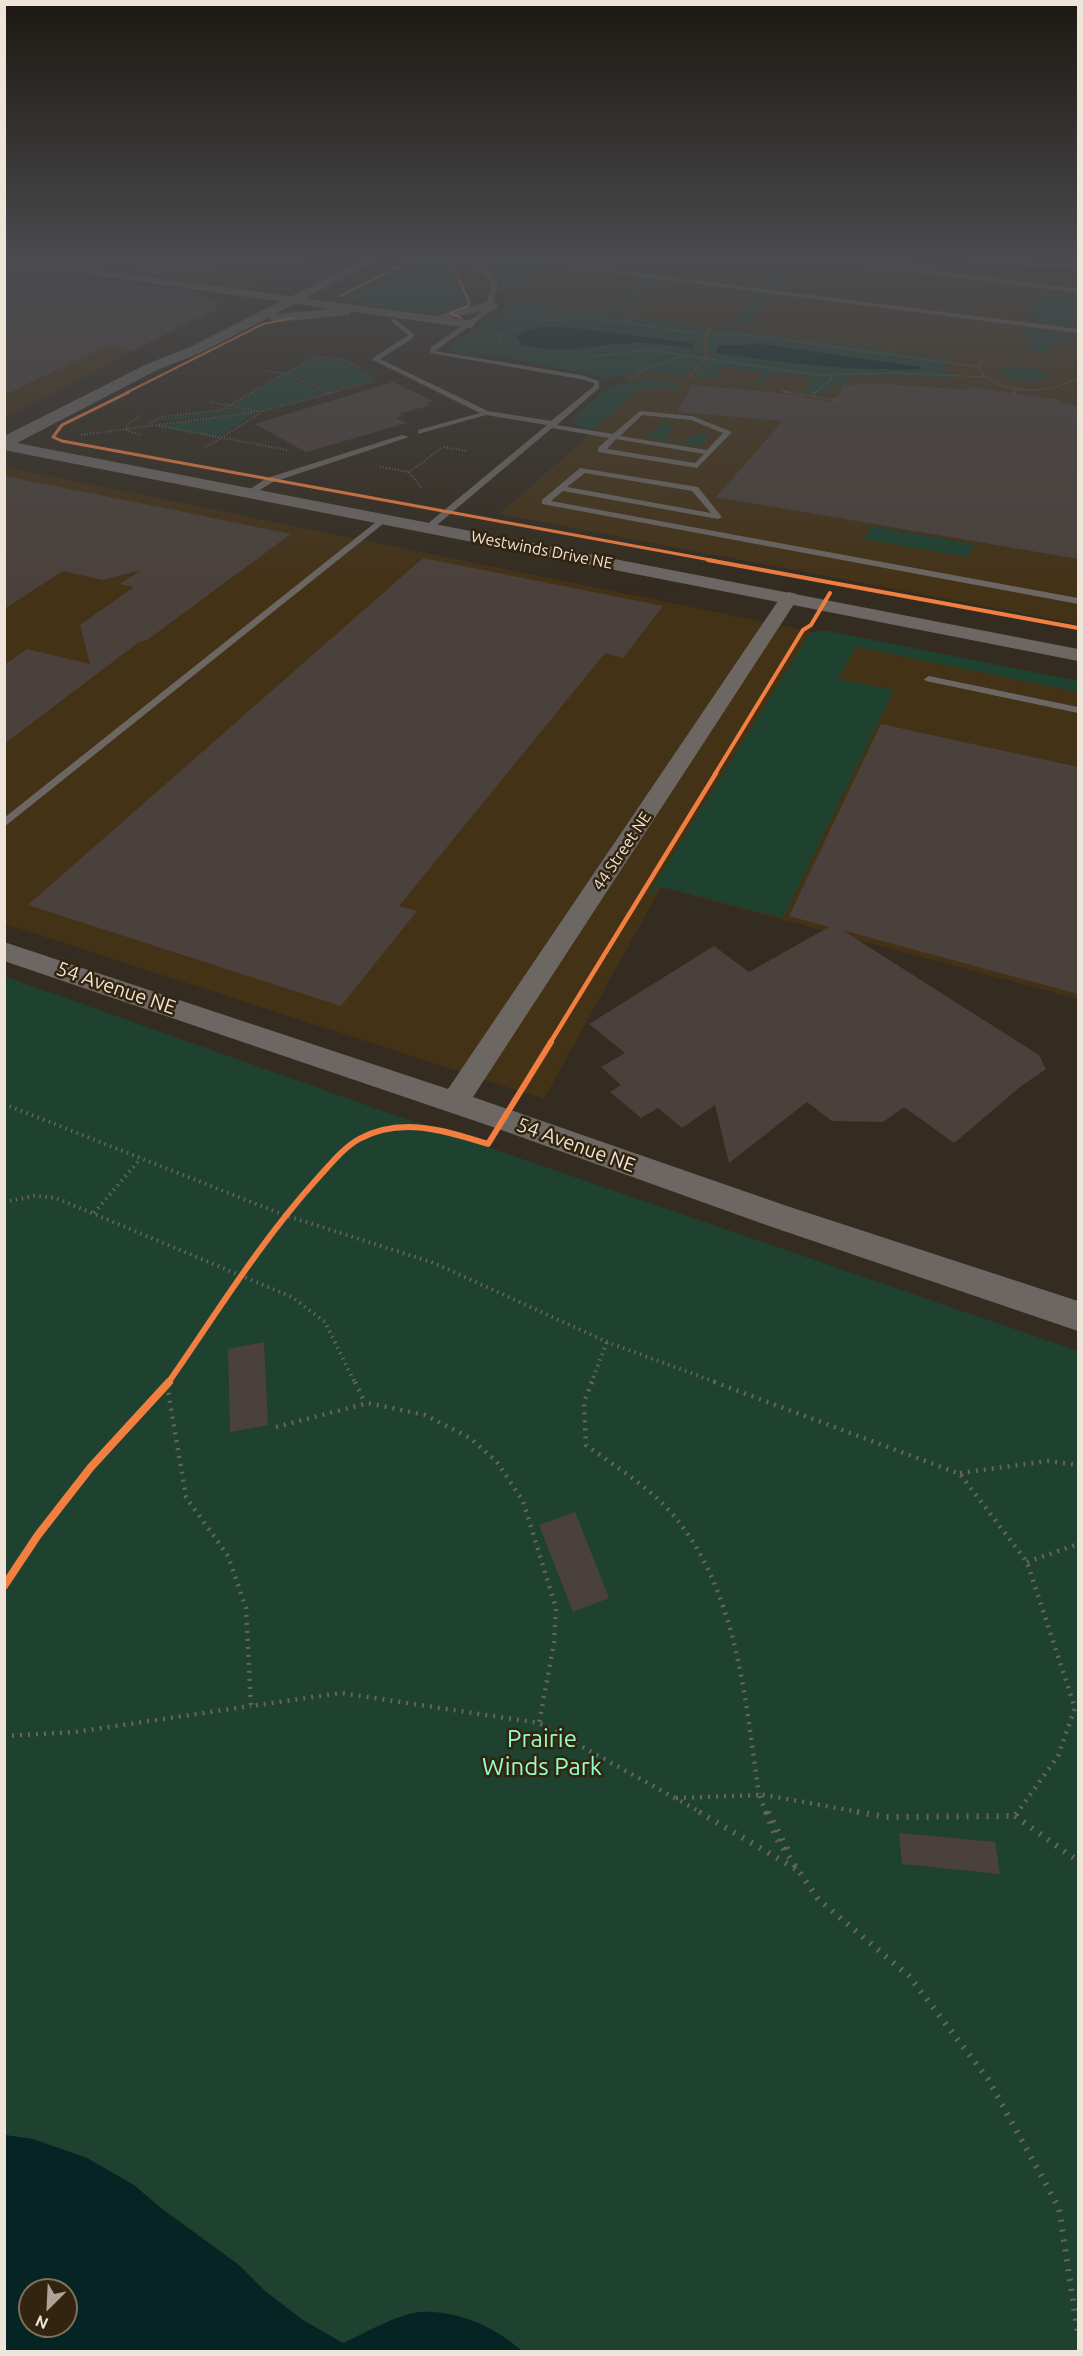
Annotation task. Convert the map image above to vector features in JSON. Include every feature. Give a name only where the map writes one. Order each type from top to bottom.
[{"type":"street","points":[[4,444],[146,369]]},
{"type":"street","name":"Westwinds Drive NE","points":[[4,444],[1078,655]]},
{"type":"street","name":"44 Street NE","points":[[454,1103],[789,598]]},
{"type":"street","name":"54 Avenue NE","points":[[4,951],[454,1103],[780,1217],[1078,1316]]},
{"type":"lane","points":[[395,369],[486,413],[709,453]]},
{"type":"lane","points":[[428,528],[597,387],[597,382],[581,377],[533,369]]},
{"type":"lane","points":[[421,432],[486,413]]},
{"type":"lane","points":[[640,413],[692,418],[728,432],[709,453],[697,466],[601,450],[640,413]]},
{"type":"lane","points":[[248,493],[270,480],[405,437]]},
{"type":"lane","points":[[718,517],[695,489],[583,470],[545,502],[1078,601]]},
{"type":"lane","points":[[559,488],[718,517]]},
{"type":"lane","points":[[706,531],[718,517]]},
{"type":"lane","points":[[4,824],[384,520]]},
{"type":"lane","points":[[929,679],[1078,710]]},
{"type":"path","points":[[144,428],[160,417],[221,410],[294,369]]},
{"type":"path","points":[[639,377],[636,373],[643,369]]},
{"type":"path","points":[[687,379],[697,369]]},
{"type":"path","points":[[776,369],[833,375],[894,373],[984,377]]},
{"type":"path","points":[[979,369],[984,377],[1017,388],[1050,388],[1078,380]]},
{"type":"path","points":[[265,370],[285,374],[330,393]]},
{"type":"path","points":[[812,396],[830,381],[833,375]]},
{"type":"path","points":[[74,435],[144,428],[263,411],[383,378]]},
{"type":"path","points":[[1013,395],[1017,388]]},
{"type":"path","points":[[781,391],[842,400]]},
{"type":"path","points":[[210,402],[263,411]]},
{"type":"path","points":[[206,447],[263,411]]},
{"type":"path","points":[[126,430],[129,423],[140,416]]},
{"type":"path","points":[[409,472],[472,426],[460,420]]},
{"type":"path","points":[[150,424],[290,451]]},
{"type":"path","points":[[126,430],[141,435]]},
{"type":"path","points":[[375,466],[409,472],[421,487]]},
{"type":"path","points":[[4,1104],[284,1215],[434,1263],[607,1342],[960,1474],[1048,1461],[1078,1465]]},
{"type":"path","points":[[93,1213],[141,1158]]},
{"type":"path","points":[[4,1202],[34,1196],[56,1198],[243,1274],[292,1297],[325,1322],[365,1403]]},
{"type":"path","points":[[278,1225],[291,1207]]},
{"type":"path","points":[[237,1283],[250,1264]]},
{"type":"path","points":[[607,1342],[584,1402],[586,1445],[631,1478],[675,1517],[703,1560],[723,1606],[742,1679],[759,1794],[799,1870],[818,1899],[909,1976],[988,2079],[1059,2208],[1078,2334]]},
{"type":"path","points":[[160,1394],[172,1378]]},
{"type":"path","points":[[167,1385],[186,1497],[228,1556],[246,1608],[251,1706]]},
{"type":"path","points":[[276,1427],[365,1403],[425,1415],[470,1438],[497,1462],[523,1501],[556,1608],[554,1643],[539,1723]]},
{"type":"path","points":[[960,1474],[1027,1562],[1078,1714]]},
{"type":"path","points":[[1027,1562],[1078,1544]]},
{"type":"path","points":[[4,1736],[75,1732],[340,1693],[539,1723],[676,1798],[799,1870]]},
{"type":"path","points":[[1015,1816],[1058,1756],[1075,1708]]},
{"type":"path","points":[[676,1798],[759,1794],[886,1817],[1015,1816],[1078,1860]]},
{"type":"shaded area","points":[[5,369],[100,369],[5,417]]},
{"type":"shaded area","points":[[595,369],[1078,369],[1078,624],[500,514],[640,389],[614,372]]},
{"type":"shaded area","points":[[5,467],[1078,686],[1078,999],[661,887],[544,1099],[5,924]]},
{"type":"green space","points":[[295,369],[358,369],[379,378],[329,392],[288,373]]},
{"type":"green space","points":[[559,369],[693,369],[686,375],[655,373],[604,378]]},
{"type":"green space","points":[[700,369],[723,369],[713,380],[693,377]]},
{"type":"green space","points":[[738,369],[945,369],[953,380],[911,376],[853,376],[842,386],[832,385],[824,395],[804,393],[814,380],[802,378],[803,375],[771,374],[760,386],[753,385],[764,373]]},
{"type":"green space","points":[[1004,369],[1034,369],[1042,371],[1047,376],[1037,381],[1025,382],[1012,379],[1002,373]]},
{"type":"green space","points":[[285,375],[325,393],[263,410],[233,405]]},
{"type":"green space","points":[[647,379],[678,382],[676,389],[651,387],[647,390],[640,389],[594,430],[581,427],[572,421],[610,386]]},
{"type":"green space","points":[[230,407],[257,411],[154,422],[160,419],[222,411]]},
{"type":"green space","points":[[255,413],[217,437],[163,427],[168,424]]},
{"type":"green space","points":[[666,421],[673,428],[665,440],[683,443],[695,435],[702,434],[709,437],[702,445],[695,446],[647,438]]},
{"type":"green space","points":[[872,526],[974,544],[968,557],[864,539]]},
{"type":"green space","points":[[823,630],[1078,681],[1078,692],[856,647],[838,679],[894,690],[783,918],[659,886],[654,894],[649,893],[810,633]]},
{"type":"green space","name":"Prairie Winds Park","points":[[4,976],[366,1105],[1078,1351],[1078,2351],[5,2351]]},
{"type":"water","points":[[5,2135],[33,2139],[87,2158],[134,2185],[161,2208],[239,2265],[265,2291],[303,2320],[343,2343],[401,2316],[434,2312],[475,2322],[500,2334],[522,2351],[5,2351]]},
{"type":"building","points":[[4,369],[59,369],[4,395]]},
{"type":"building","points":[[393,382],[433,401],[426,403],[431,405],[399,414],[402,416],[396,418],[407,423],[306,452],[255,424]]},
{"type":"building","points":[[883,384],[967,390],[968,387],[1060,400],[1059,403],[1078,406],[1078,559],[716,497],[783,421],[677,412],[692,385],[780,393],[832,402],[844,385]]},
{"type":"building","points":[[4,476],[291,534],[147,640],[139,642],[4,744],[4,665],[27,649],[90,664],[80,625],[134,587],[120,584],[141,570],[103,580],[63,571],[4,609]]},
{"type":"building","points":[[423,558],[663,606],[623,658],[605,653],[399,906],[417,911],[341,1006],[28,905]]},
{"type":"building","points":[[881,724],[1078,767],[1078,994],[842,930],[1039,1055],[1046,1069],[1020,1087],[954,1143],[904,1107],[883,1122],[832,1121],[807,1102],[729,1163],[715,1105],[682,1128],[658,1108],[641,1118],[610,1092],[621,1085],[601,1067],[625,1053],[589,1024],[714,946],[749,972],[829,927],[789,916]]},
{"type":"building","points":[[264,1342],[268,1425],[230,1432],[228,1349]]},
{"type":"building","points":[[575,1512],[609,1598],[573,1612],[539,1525]]},
{"type":"building","points":[[899,1833],[995,1842],[1000,1874],[902,1864]]},
{"type":"cycle path","points":[[174,369],[62,425],[53,437],[62,441],[1078,628]]},
{"type":"cycle path","points":[[4,1586],[38,1535],[91,1467],[167,1385],[284,1215],[333,1161],[359,1139],[386,1130],[410,1126],[435,1128],[488,1144],[803,630],[811,625],[830,593]]}]
